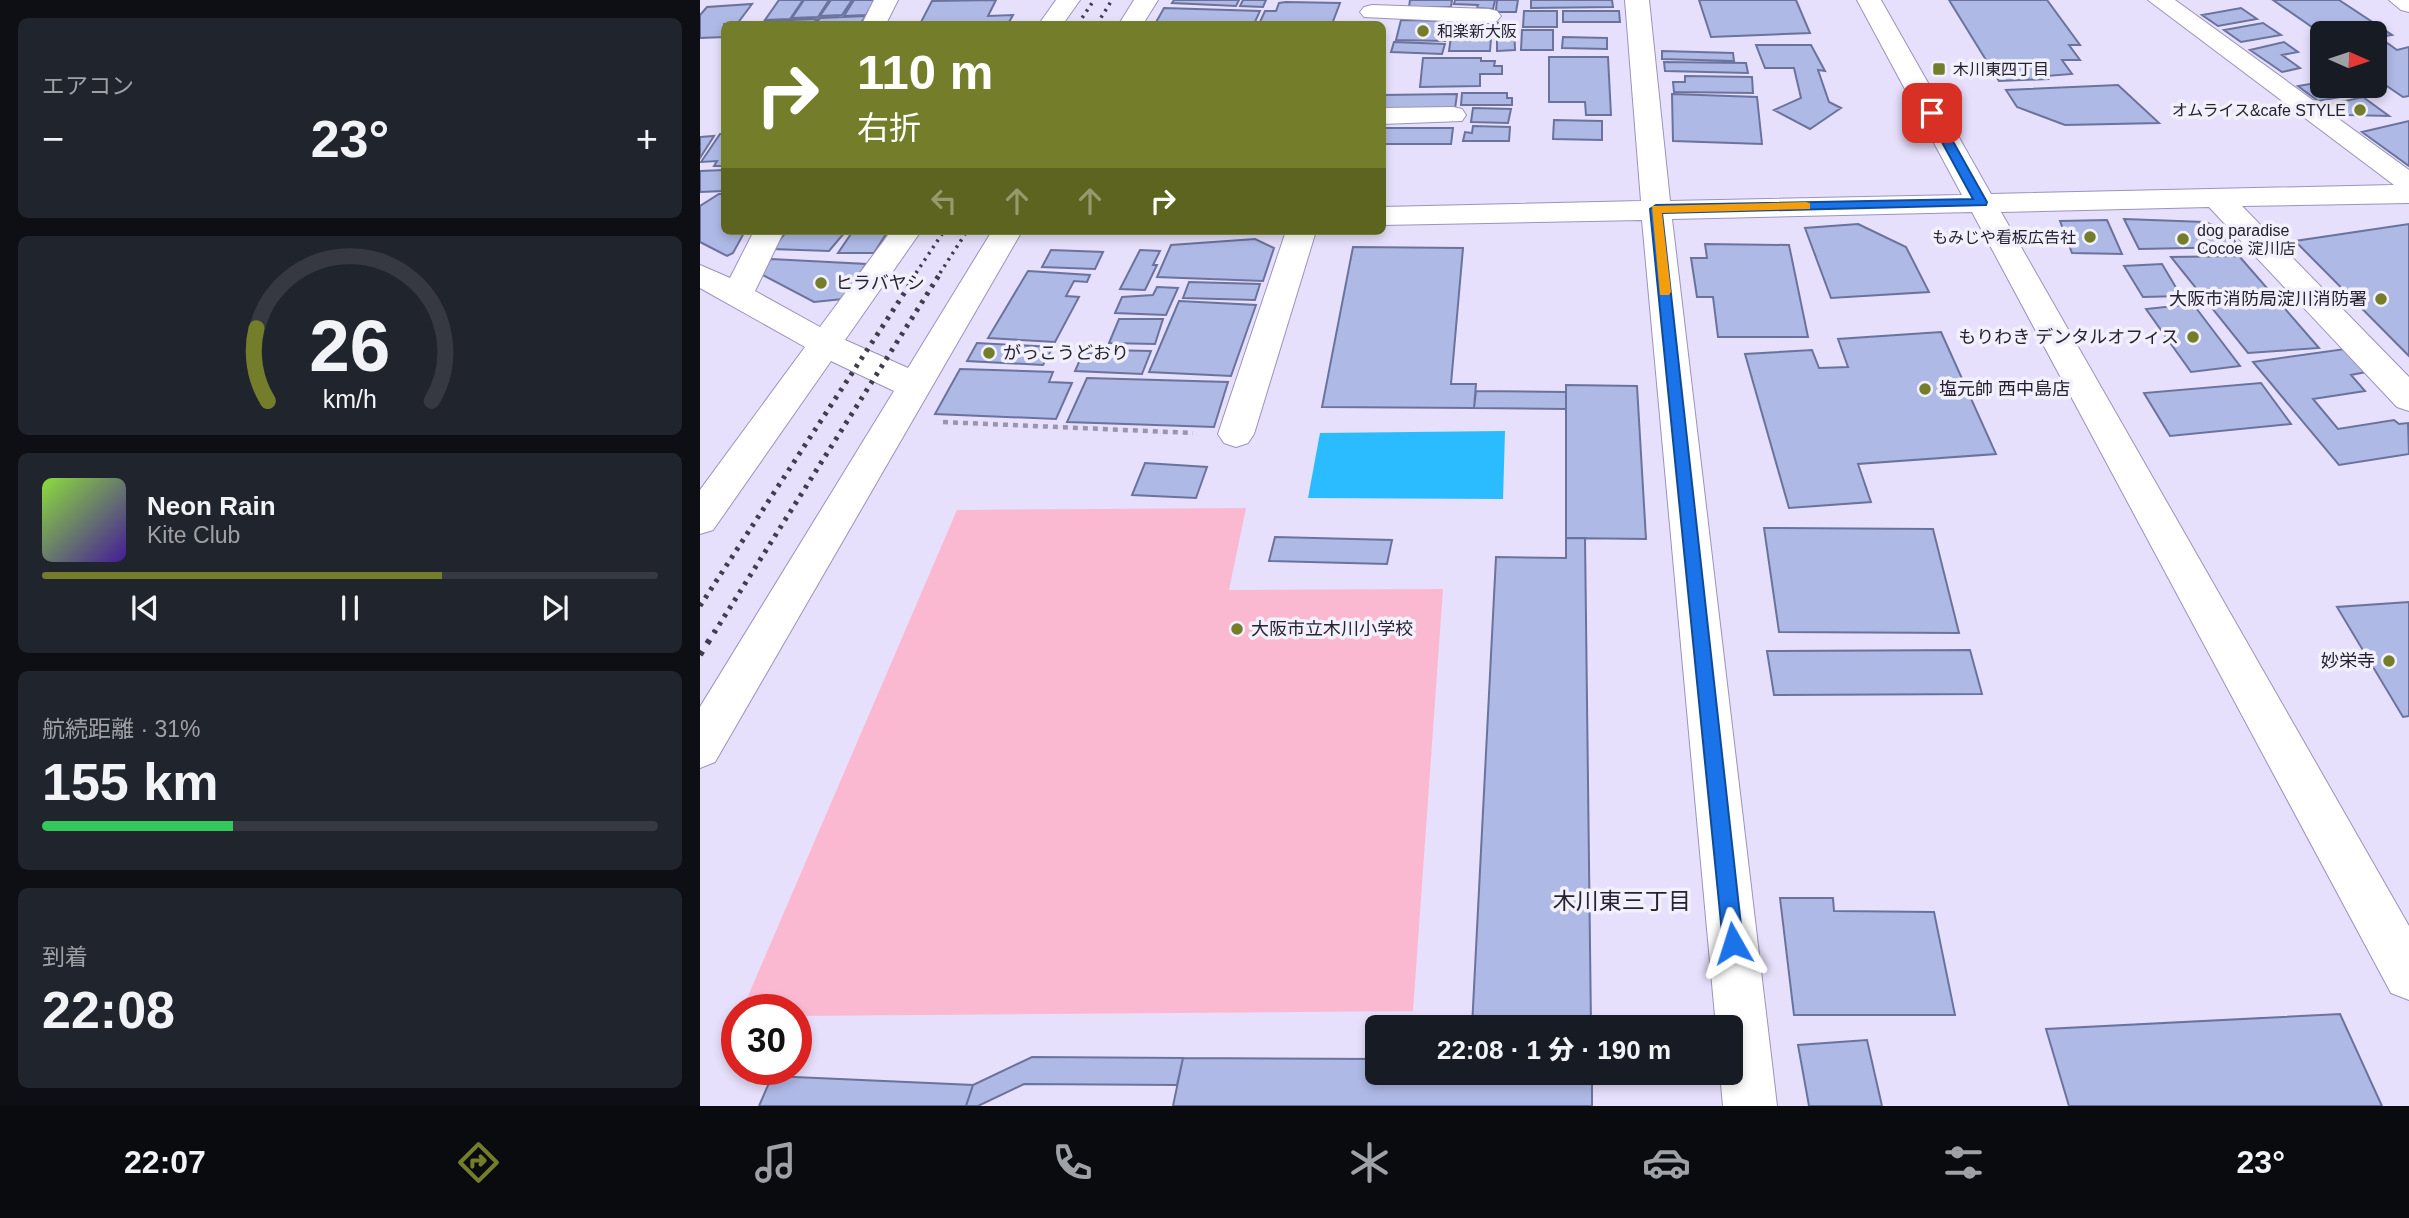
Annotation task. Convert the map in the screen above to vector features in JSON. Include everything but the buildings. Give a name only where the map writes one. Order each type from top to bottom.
[{"type":"street","points":[[876,21],[886,0]]},
{"type":"street","points":[[1053,21],[1068,0]]},
{"type":"street","points":[[1133,21],[1146,0]]},
{"type":"street","points":[[1637,0],[1656,209],[1750,1106]]},
{"type":"street","points":[[1869,0],[2409,975]]},
{"type":"street","points":[[2160,0],[2409,183]]},
{"type":"street","points":[[2401,0],[2409,5]]},
{"type":"street","points":[[1372,12],[1489,16]]},
{"type":"street","points":[[1386,116],[1453,115]]},
{"type":"street","points":[[1386,216],[2409,194]]},
{"type":"street","points":[[2216,197],[2409,398]]},
{"type":"street","points":[[737,295],[767,235]]},
{"type":"street","points":[[700,519],[903,235]]},
{"type":"street","points":[[700,747],[1005,235]]},
{"type":"street","points":[[1236,435],[1300,235]]},
{"type":"street","points":[[700,275],[827,345],[915,386]]},
{"type":"path","points":[[895,420],[1236,435]]},
{"type":"shaded area","points":[[1246,508],[1229,590],[1443,589],[1413,1011],[812,1016],[812,994],[749,994],[957,510]]},
{"type":"water","points":[[1505,431],[1503,499],[1308,498],[1320,433]]},
{"type":"railway","points":[[1080,21],[1094,0]]},
{"type":"railway","points":[[1099,21],[1112,0]]},
{"type":"railway","points":[[916,273],[941,235]]},
{"type":"railway","points":[[940,273],[964,235]]},
{"type":"railway","points":[[700,606],[918,272]]},
{"type":"railway","points":[[714,633],[941,272]]},
{"type":"railway","points":[[700,655],[715,631]]},
{"type":"slow traffic","points":[[1665,292],[1656,209],[1806,206]]},
{"type":"place","name":"和楽新大阪","points":[[1423,31]]},
{"type":"place","name":"木川東四丁目","points":[[1939,69]]},
{"type":"place","name":"オムライス&cafe STYLE","points":[[2360,110]]},
{"type":"place","name":"もみじや看板広告社","points":[[2090,237]]},
{"type":"place","name":"dog paradise Cocoe 淀川店","points":[[2183,239]]},
{"type":"place","name":"ヒラバヤシ","points":[[821,283]]},
{"type":"place","name":"大阪市消防局淀川消防署","points":[[2381,299]]},
{"type":"place","name":"もりわき デンタルオフィス","points":[[2193,337]]},
{"type":"place","name":"がっこうどおり","points":[[989,353]]},
{"type":"place","name":"塩元帥 西中島店","points":[[1925,389]]},
{"type":"place","name":"大阪市立木川小学校","points":[[1237,629]]},
{"type":"place","name":"妙栄寺","points":[[2389,661]]},
{"type":"district","name":"木川東三丁目","points":[[1622,901]]},
{"type":"route","points":[[1733,943],[1656,209],[1981,202],[1932,113]]}]
